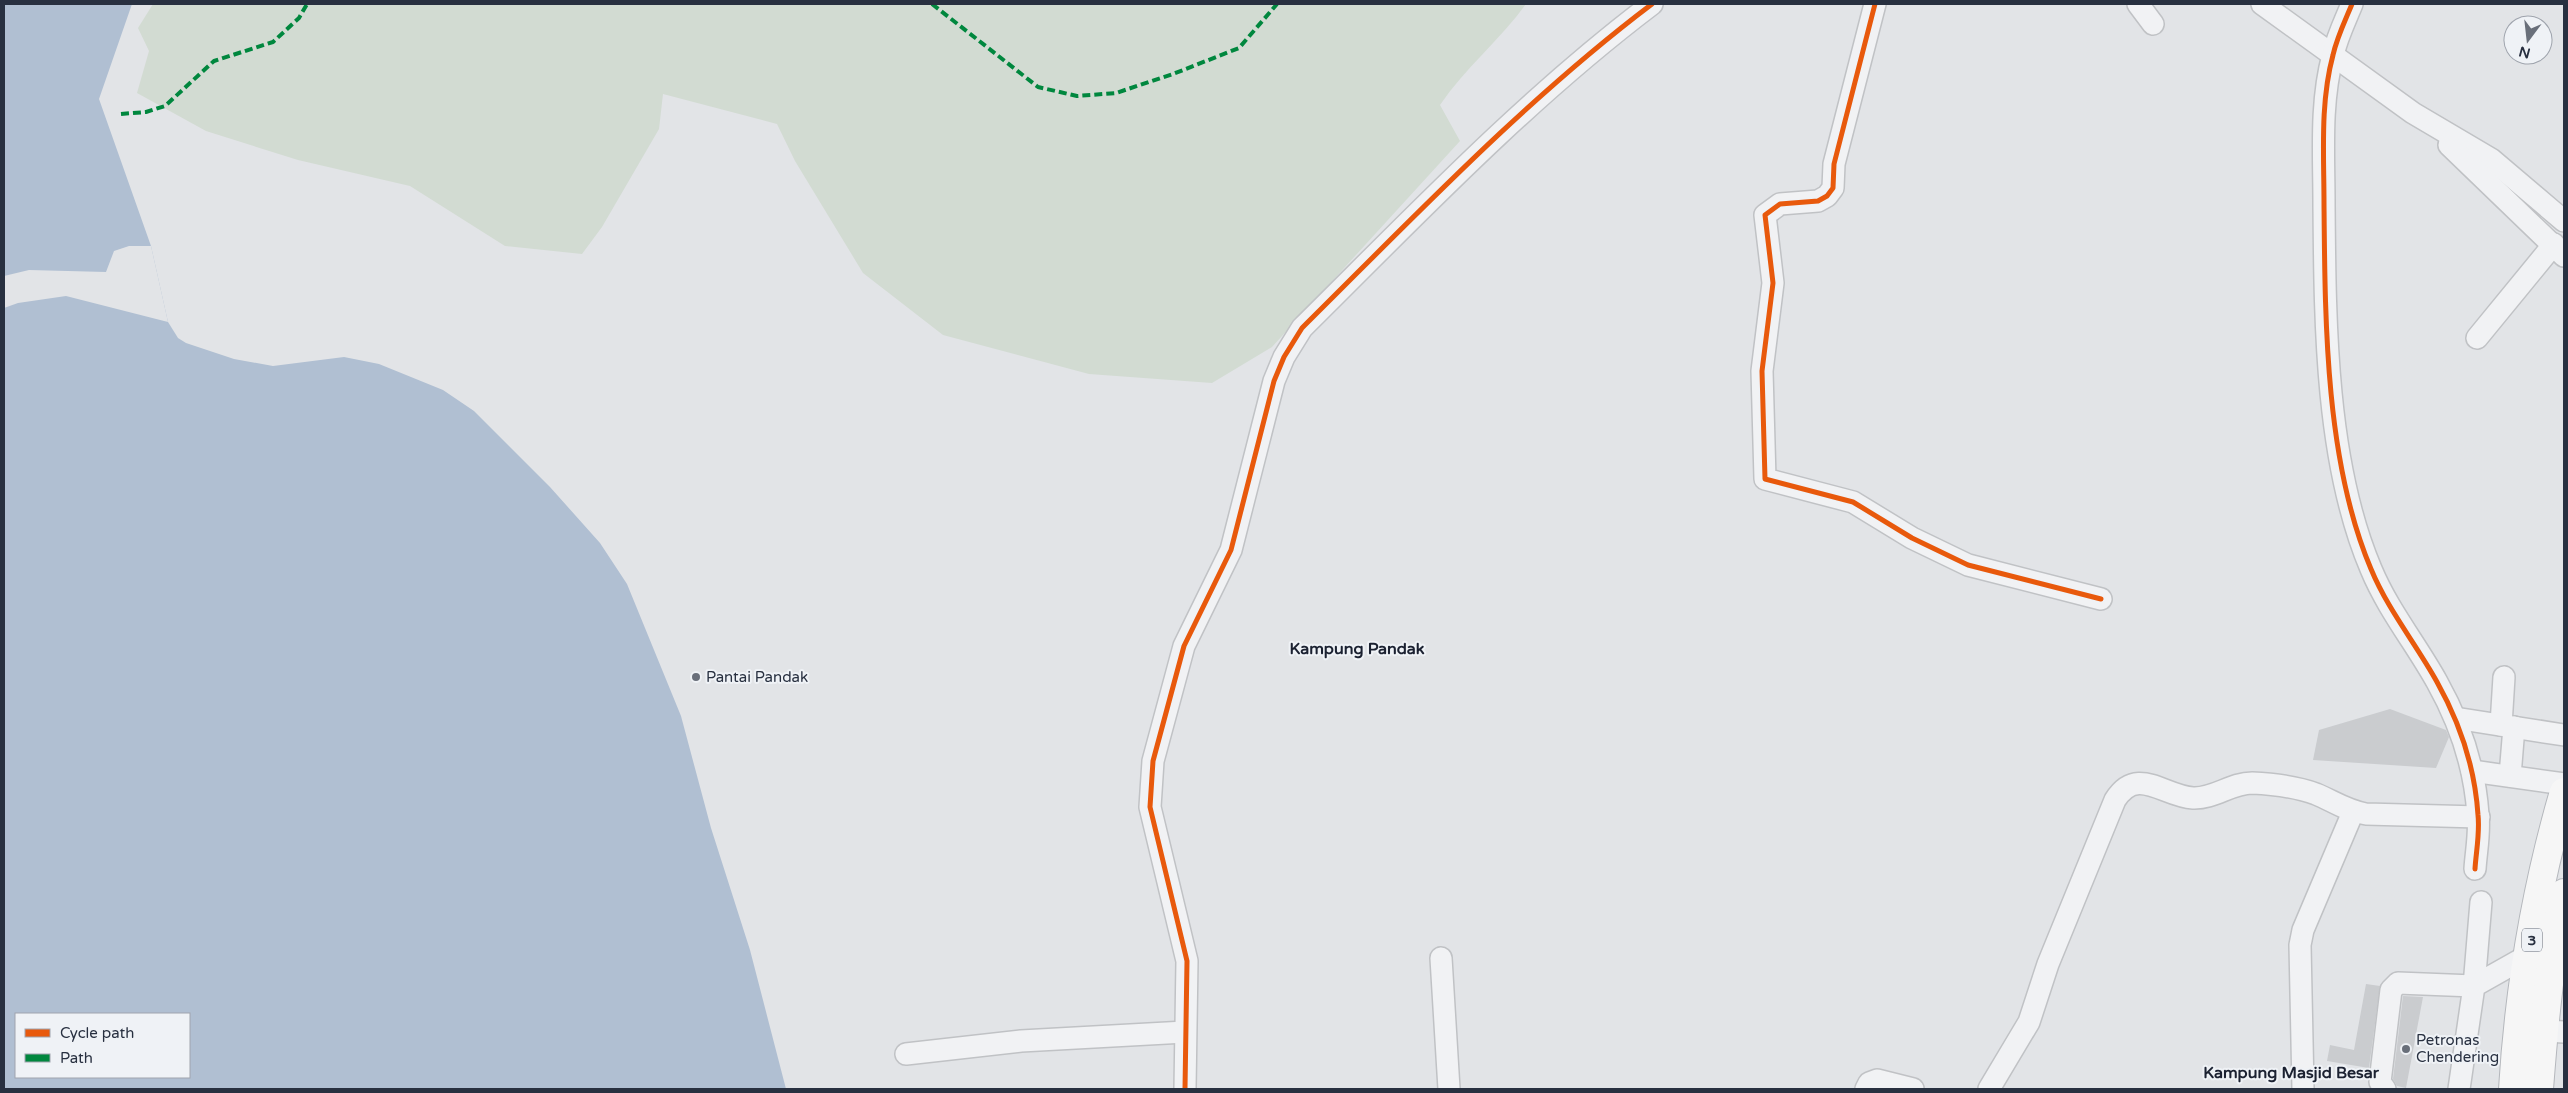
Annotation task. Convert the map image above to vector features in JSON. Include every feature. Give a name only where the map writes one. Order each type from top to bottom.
[{"type":"highway","name":"3","points":[[2513,1089],[2516,1042],[2529,955],[2564,792]]},
{"type":"highway","name":"3","points":[[2539,1089],[2554,1032],[2558,923],[2564,893]]},
{"type":"street","points":[[1185,1089],[1187,960],[1150,807],[1153,761],[1184,646],[1230,550],[1274,381],[1284,357],[1302,328],[1491,141],[1607,38],[1652,4]]},
{"type":"street","points":[[1875,4],[1834,164],[1833,188],[1827,196],[1818,201],[1780,204],[1765,215],[1773,283],[1762,371],[1765,479],[1853,502],[1912,538],[1968,565],[2101,599]]},
{"type":"street","points":[[2138,4],[2153,24]]},
{"type":"street","points":[[2262,4],[2413,112],[2491,159],[2564,220]]},
{"type":"street","points":[[2352,4],[2332,55],[2324,116],[2325,301],[2331,387],[2344,485],[2370,568],[2396,620],[2437,681],[2455,718],[2472,770],[2478,817],[2475,869]]},
{"type":"street","points":[[2413,112],[2479,172],[2559,250],[2477,338]]},
{"type":"street","points":[[2504,677],[2510,776]]},
{"type":"street","points":[[2455,718],[2564,735]]},
{"type":"street","points":[[2472,770],[2564,784]]},
{"type":"street","points":[[1990,1089],[2029,1022],[2048,964],[2115,800],[2122,788],[2130,784],[2143,783],[2191,798],[2205,798],[2233,786],[2251,783],[2299,789],[2319,795],[2353,812],[2366,814],[2478,817]]},
{"type":"street","points":[[2303,1089],[2300,945],[2303,930],[2353,812]]},
{"type":"street","points":[[2459,1089],[2474,986],[2481,902]]},
{"type":"street","points":[[2385,1089],[2380,1082],[2393,986],[2398,983],[2474,986],[2529,955]]},
{"type":"street","points":[[1441,958],[1449,1089]]},
{"type":"street","points":[[906,1054],[1021,1041],[1185,1032]]},
{"type":"street","points":[[1866,1089],[1869,1083],[1877,1080],[1912,1089]]},
{"type":"shaded area","points":[[153,4],[1526,4],[1460,79],[1440,105],[1460,141],[1272,347],[1212,383],[1089,374],[943,335],[863,273],[795,161],[777,124],[663,94],[659,129],[602,227],[582,254],[505,246],[410,186],[298,160],[206,131],[137,93],[149,51],[138,28]]},
{"type":"water","points":[[4,4],[132,4],[99,99],[151,246],[168,322],[178,338],[186,343],[234,359],[273,366],[344,357],[379,364],[443,390],[474,411],[550,487],[600,543],[627,584],[681,716],[711,828],[750,950],[786,1089],[4,1089]]},
{"type":"pier","points":[[129,246],[151,246],[168,322],[66,296],[18,303],[4,308],[4,276],[29,270],[106,272],[114,251]]},
{"type":"building","points":[[2390,709],[2446,730],[2449,737],[2436,768],[2313,760],[2319,730]]},
{"type":"building","points":[[2366,984],[2380,986],[2369,1068],[2327,1061],[2330,1045],[2354,1050]]},
{"type":"building","points":[[2403,996],[2423,997],[2406,1088],[2397,1086],[2393,1079]]},
{"type":"marked path","points":[[121,114],[146,112],[165,106],[214,61],[273,42],[299,18],[307,4]]},
{"type":"marked path","points":[[932,4],[1038,87],[1077,96],[1116,93],[1173,74],[1239,48],[1277,4]]},
{"type":"cycle path","points":[[1185,1089],[1187,961],[1150,807],[1153,761],[1184,646],[1231,550],[1274,381],[1284,357],[1302,328],[1472,160],[1560,79],[1652,4]]},
{"type":"cycle path","points":[[1875,4],[1834,164],[1833,188],[1827,196],[1818,201],[1780,204],[1765,215],[1773,283],[1762,371],[1765,479],[1853,502],[1912,538],[1968,565],[2101,599]]},
{"type":"cycle path","points":[[2352,4],[2333,55],[2324,110],[2325,294],[2327,341],[2336,436],[2344,483],[2356,527],[2371,569],[2394,613],[2437,682],[2453,714],[2465,747],[2474,781],[2478,815],[2475,869]]},
{"type":"place","name":"Pantai Pandak","points":[[696,677]]},
{"type":"place","name":"Petronas Chendering","points":[[2406,1049]]},
{"type":"district","name":"Kampung Pandak","points":[[1357,648]]},
{"type":"district","name":"Kampung Masjid Besar","points":[[2291,1072]]}]
